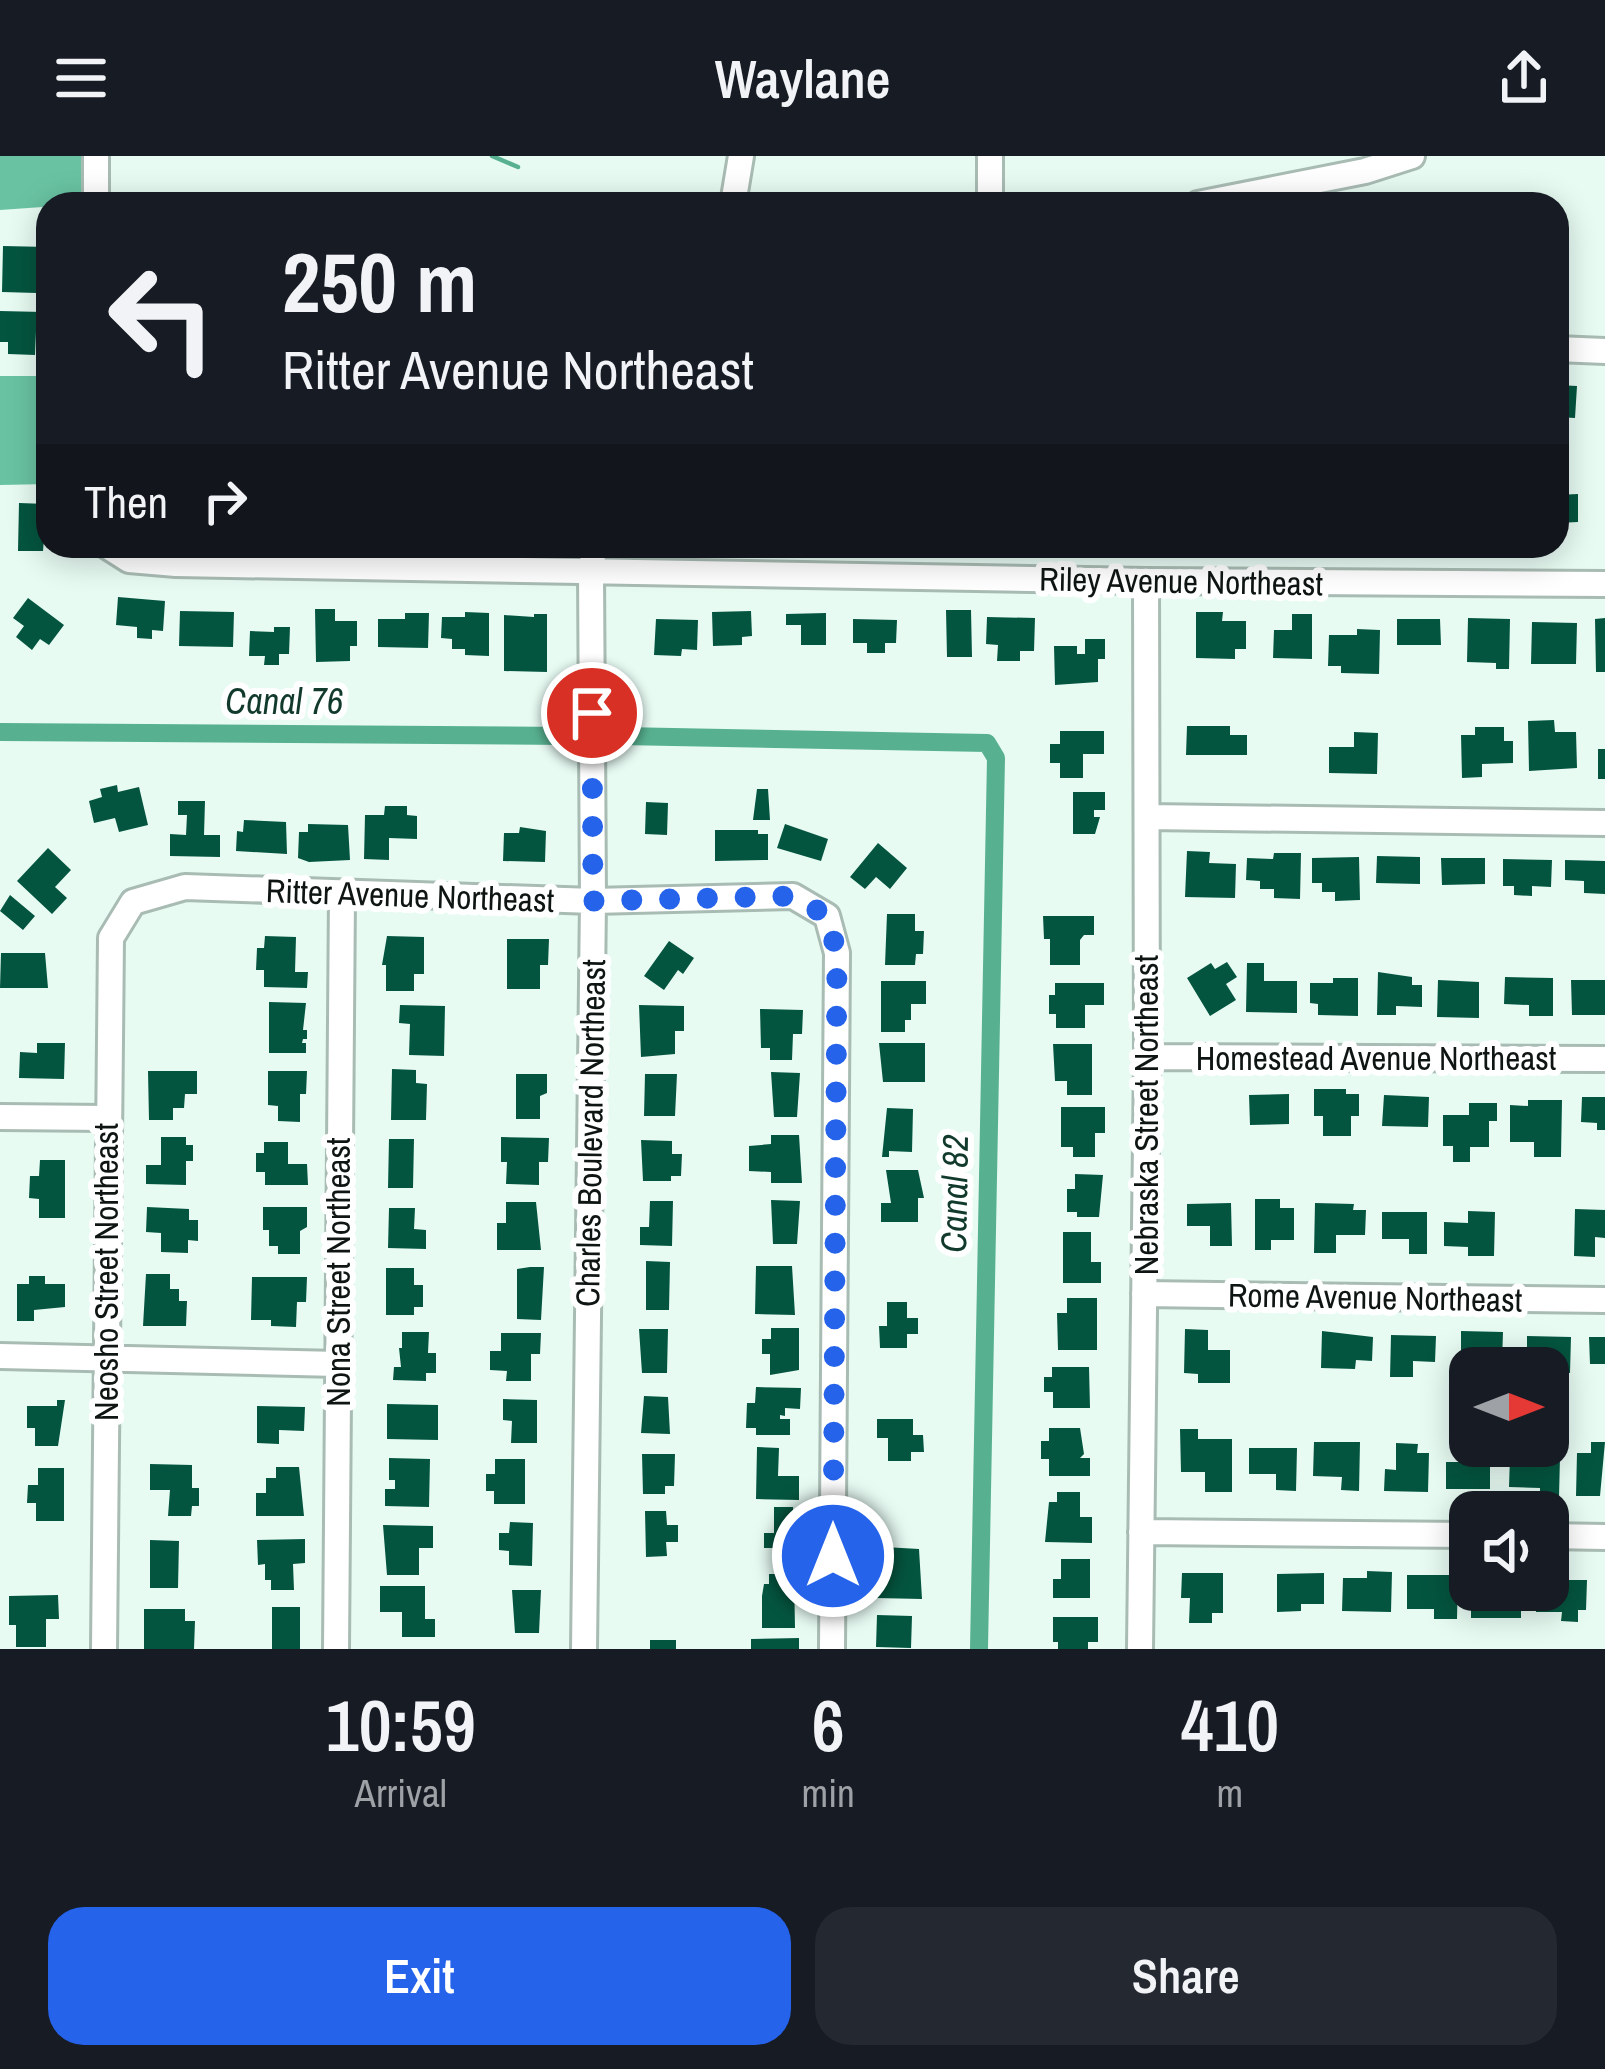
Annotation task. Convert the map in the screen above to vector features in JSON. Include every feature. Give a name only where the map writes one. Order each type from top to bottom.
[{"type":"street","points":[[96,192],[97,156]]},
{"type":"street","points":[[735,192],[741,156]]},
{"type":"street","points":[[990,156],[990,192]]},
{"type":"street","points":[[1259,192],[1365,171],[1412,156]]},
{"type":"street","points":[[1569,349],[1605,350]]},
{"type":"street","name":"Riley Avenue Northeast","points":[[133,558],[146,563],[591,572],[1605,584]]},
{"type":"street","name":"Charles Boulevard Northeast","points":[[584,1649],[593,558]]},
{"type":"street","name":"Nebraska Street Northeast","points":[[1139,1649],[1147,1057],[1146,581]]},
{"type":"street","points":[[1148,817],[1605,823]]},
{"type":"street","name":"Ritter Avenue Northeast","points":[[133,902],[184,887],[593,901],[793,896],[827,916],[837,953],[832,1649]]},
{"type":"street","name":"Nona Street Northeast","points":[[336,1649],[342,895]]},
{"type":"street","name":"Neosho Street Northeast","points":[[104,1649],[111,938],[133,902]]},
{"type":"street","name":"Homestead Avenue Northeast","points":[[1147,1057],[1605,1059]]},
{"type":"street","points":[[0,1117],[106,1118]]},
{"type":"street","name":"Rome Avenue Northeast","points":[[1144,1294],[1605,1300]]},
{"type":"street","points":[[0,1357],[338,1364]]},
{"type":"street","points":[[1141,1532],[1449,1535]]},
{"type":"street","points":[[1569,1536],[1605,1537]]},
{"type":"green space","points":[[0,156],[85,156],[85,192],[36,192],[36,207],[0,210]]},
{"type":"green space","points":[[0,376],[36,376],[36,484],[0,485]]},
{"type":"building","points":[[3,246],[36,247],[36,293],[2,292]]},
{"type":"building","points":[[0,311],[36,312],[35,355],[8,354],[8,342],[0,342]]},
{"type":"building","points":[[1569,386],[1577,386],[1575,418],[1569,418]]},
{"type":"building","points":[[1569,494],[1578,494],[1578,522],[1569,522]]},
{"type":"building","points":[[19,503],[36,504],[36,551],[18,551]]},
{"type":"building","points":[[118,597],[165,601],[163,631],[152,630],[152,639],[137,638],[137,627],[116,625]]},
{"type":"building","points":[[28,598],[64,625],[49,645],[40,639],[32,650],[16,637],[24,626],[13,618]]},
{"type":"building","points":[[315,609],[335,609],[335,621],[357,621],[357,646],[350,646],[350,661],[316,662]]},
{"type":"building","points":[[946,610],[971,610],[972,657],[947,657]]},
{"type":"building","points":[[180,611],[234,612],[233,647],[179,646]]},
{"type":"building","points":[[751,611],[752,636],[742,637],[742,645],[713,646],[712,612]]},
{"type":"building","points":[[465,612],[489,613],[489,656],[465,655],[465,649],[452,649],[452,639],[441,638],[442,617],[465,617]]},
{"type":"building","points":[[1196,612],[1223,612],[1222,621],[1246,621],[1246,649],[1235,649],[1235,659],[1196,658]]},
{"type":"building","points":[[405,613],[429,613],[428,648],[378,647],[378,619],[405,619]]},
{"type":"building","points":[[826,613],[826,645],[801,645],[801,625],[786,625],[786,614]]},
{"type":"building","points":[[547,614],[547,672],[504,671],[504,615]]},
{"type":"building","points":[[1292,614],[1312,614],[1312,659],[1273,658],[1274,630],[1292,630]]},
{"type":"building","points":[[987,617],[1035,618],[1034,651],[1020,651],[1020,661],[997,661],[998,645],[986,644]]},
{"type":"building","points":[[1468,618],[1510,619],[1509,669],[1496,669],[1496,663],[1467,662]]},
{"type":"building","points":[[1605,618],[1605,672],[1596,672],[1595,619]]},
{"type":"building","points":[[656,619],[698,620],[697,650],[682,649],[681,656],[654,655]]},
{"type":"building","points":[[853,619],[897,620],[896,643],[885,643],[885,653],[867,653],[867,643],[853,643]]},
{"type":"building","points":[[1397,619],[1440,619],[1441,645],[1397,645]]},
{"type":"building","points":[[1532,622],[1577,623],[1576,664],[1531,664]]},
{"type":"building","points":[[274,627],[290,627],[289,654],[279,654],[279,665],[264,665],[265,656],[249,656],[250,631],[274,632]]},
{"type":"building","points":[[1357,629],[1380,630],[1379,674],[1341,673],[1341,666],[1328,666],[1329,635],[1357,635]]},
{"type":"building","points":[[1085,639],[1105,639],[1105,659],[1098,659],[1098,682],[1055,685],[1054,646],[1077,646],[1077,654],[1085,654]]},
{"type":"building","points":[[1554,720],[1555,732],[1576,732],[1577,768],[1529,771],[1528,721]]},
{"type":"building","points":[[1187,726],[1230,726],[1230,735],[1247,735],[1247,755],[1186,755]]},
{"type":"building","points":[[1475,727],[1504,727],[1504,741],[1513,741],[1513,763],[1482,764],[1482,777],[1462,778],[1461,735],[1475,735]]},
{"type":"building","points":[[1060,731],[1104,731],[1104,754],[1083,754],[1083,778],[1060,778],[1060,763],[1050,763],[1050,744],[1060,744]]},
{"type":"building","points":[[1354,732],[1378,733],[1377,774],[1329,773],[1329,747],[1354,747]]},
{"type":"building","points":[[1598,749],[1605,749],[1605,779],[1598,779]]},
{"type":"building","points":[[117,785],[118,792],[139,787],[148,825],[119,832],[115,818],[94,823],[89,801],[102,797],[100,789]]},
{"type":"building","points":[[757,789],[768,789],[770,820],[753,820]]},
{"type":"building","points":[[1073,792],[1105,792],[1105,810],[1094,810],[1094,817],[1100,817],[1095,834],[1073,834]]},
{"type":"building","points":[[178,801],[205,801],[204,835],[220,835],[220,857],[170,856],[170,834],[186,835],[187,815],[178,815]]},
{"type":"building","points":[[646,802],[668,803],[667,835],[645,834]]},
{"type":"building","points":[[385,806],[407,806],[407,815],[417,816],[417,839],[389,838],[389,860],[364,859],[365,815],[384,815]]},
{"type":"building","points":[[244,820],[286,822],[287,854],[236,851],[237,831],[243,832]]},
{"type":"building","points":[[308,824],[348,825],[350,860],[298,858],[299,832],[308,832]]},
{"type":"building","points":[[785,824],[828,839],[821,861],[777,848]]},
{"type":"building","points":[[520,827],[546,831],[545,862],[503,861],[504,833],[519,833]]},
{"type":"building","points":[[715,830],[768,834],[768,860],[715,861]]},
{"type":"building","points":[[878,843],[907,868],[890,889],[876,877],[865,889],[850,877]]},
{"type":"building","points":[[48,848],[71,870],[55,887],[67,898],[52,914],[17,881]]},
{"type":"building","points":[[1187,851],[1210,852],[1209,863],[1236,864],[1235,898],[1185,897]]},
{"type":"building","points":[[1274,853],[1301,853],[1300,899],[1274,898],[1274,889],[1260,889],[1260,881],[1246,880],[1247,858],[1273,859]]},
{"type":"building","points":[[1377,856],[1420,857],[1420,884],[1376,883]]},
{"type":"building","points":[[1359,857],[1360,900],[1335,901],[1335,892],[1322,892],[1322,883],[1312,883],[1312,858]]},
{"type":"building","points":[[1441,858],[1485,858],[1485,884],[1442,885]]},
{"type":"building","points":[[1503,859],[1552,860],[1551,887],[1532,886],[1532,896],[1514,895],[1514,886],[1503,886]]},
{"type":"building","points":[[1565,860],[1605,861],[1605,894],[1584,893],[1584,881],[1565,880]]},
{"type":"building","points":[[10,895],[35,916],[23,930],[0,911]]},
{"type":"building","points":[[887,914],[915,914],[915,931],[924,931],[923,954],[916,954],[915,965],[885,965]]},
{"type":"building","points":[[1043,916],[1094,916],[1094,935],[1080,940],[1080,965],[1050,965],[1050,939],[1044,939]]},
{"type":"building","points":[[265,936],[296,937],[295,972],[308,972],[307,988],[264,987],[264,970],[256,970],[257,948],[264,948]]},
{"type":"building","points":[[387,936],[424,937],[424,974],[414,974],[414,991],[386,991],[386,965],[382,965]]},
{"type":"building","points":[[507,939],[549,939],[548,965],[540,965],[540,989],[507,989]]},
{"type":"building","points":[[669,941],[694,958],[664,990],[644,976]]},
{"type":"building","points":[[1,953],[45,953],[48,988],[0,988]]},
{"type":"building","points":[[1227,962],[1237,977],[1226,984],[1236,1000],[1210,1016],[1187,978],[1211,963],[1215,969]]},
{"type":"building","points":[[1247,963],[1264,963],[1264,981],[1297,981],[1297,1013],[1246,1012]]},
{"type":"building","points":[[1378,972],[1412,977],[1412,985],[1422,985],[1422,1007],[1396,1006],[1396,1015],[1377,1015]]},
{"type":"building","points":[[1505,977],[1553,978],[1553,1016],[1529,1016],[1529,1005],[1504,1004]]},
{"type":"building","points":[[1333,978],[1358,978],[1358,1016],[1318,1015],[1318,1004],[1310,1003],[1310,983],[1333,983]]},
{"type":"building","points":[[1438,980],[1479,982],[1479,1018],[1437,1017]]},
{"type":"building","points":[[1571,980],[1605,980],[1605,1015],[1572,1015]]},
{"type":"building","points":[[881,981],[926,981],[926,1004],[911,1004],[905,1032],[881,1032]]},
{"type":"building","points":[[1055,983],[1104,983],[1104,1005],[1085,1005],[1085,1028],[1056,1028],[1056,1014],[1049,1014],[1049,995],[1055,995]]},
{"type":"building","points":[[269,1002],[306,1003],[303,1030],[307,1030],[307,1039],[302,1043],[306,1043],[306,1053],[269,1053]]},
{"type":"building","points":[[400,1005],[445,1006],[444,1056],[409,1055],[410,1024],[399,1023]]},
{"type":"building","points":[[639,1005],[684,1006],[684,1031],[675,1031],[675,1054],[641,1057]]},
{"type":"building","points":[[760,1009],[803,1010],[802,1034],[793,1034],[792,1060],[770,1060],[770,1048],[761,1048]]},
{"type":"building","points":[[37,1043],[65,1043],[64,1079],[19,1078],[20,1052],[37,1053]]},
{"type":"building","points":[[879,1043],[925,1043],[925,1082],[883,1082]]},
{"type":"building","points":[[1053,1044],[1092,1044],[1092,1095],[1067,1095],[1067,1081],[1055,1081]]},
{"type":"building","points":[[392,1069],[416,1070],[416,1083],[427,1084],[426,1120],[391,1120]]},
{"type":"building","points":[[148,1071],[197,1071],[197,1094],[185,1094],[184,1108],[173,1108],[173,1120],[149,1120]]},
{"type":"building","points":[[268,1071],[307,1071],[306,1094],[300,1094],[300,1122],[278,1121],[278,1106],[268,1105]]},
{"type":"building","points":[[771,1072],[800,1073],[797,1117],[774,1117]]},
{"type":"building","points":[[516,1074],[547,1074],[540,1119],[516,1119]]},
{"type":"building","points":[[645,1074],[677,1074],[675,1116],[644,1116]]},
{"type":"building","points":[[1314,1089],[1359,1094],[1359,1116],[1351,1116],[1351,1136],[1323,1136],[1323,1116],[1314,1116]]},
{"type":"building","points":[[1289,1094],[1289,1124],[1250,1125],[1249,1095]]},
{"type":"building","points":[[1384,1095],[1429,1097],[1428,1127],[1382,1126]]},
{"type":"building","points":[[1582,1097],[1605,1097],[1605,1130],[1597,1130],[1597,1123],[1581,1122]]},
{"type":"building","points":[[1528,1100],[1562,1100],[1561,1157],[1534,1157],[1534,1142],[1510,1142],[1510,1105],[1528,1106]]},
{"type":"building","points":[[1469,1103],[1497,1103],[1497,1121],[1489,1121],[1489,1147],[1470,1147],[1470,1162],[1453,1162],[1453,1146],[1443,1146],[1443,1115],[1469,1115]]},
{"type":"building","points":[[1061,1107],[1105,1107],[1105,1133],[1095,1133],[1095,1157],[1073,1157],[1073,1147],[1061,1147]]},
{"type":"building","points":[[887,1108],[913,1109],[912,1152],[889,1151],[889,1157],[882,1157]]},
{"type":"building","points":[[771,1135],[799,1135],[802,1183],[771,1183],[771,1172],[749,1171],[749,1146],[771,1144]]},
{"type":"building","points":[[161,1137],[186,1137],[186,1145],[193,1145],[193,1161],[186,1161],[186,1185],[146,1184],[146,1165],[161,1165]]},
{"type":"building","points":[[501,1137],[549,1138],[548,1162],[539,1162],[539,1185],[506,1184]]},
{"type":"building","points":[[389,1139],[414,1139],[413,1188],[388,1188]]},
{"type":"building","points":[[641,1140],[672,1141],[672,1154],[682,1154],[681,1176],[671,1176],[671,1181],[643,1181]]},
{"type":"building","points":[[264,1142],[288,1142],[288,1164],[307,1164],[308,1185],[265,1185],[265,1172],[256,1172],[256,1153],[264,1153]]},
{"type":"building","points":[[40,1160],[65,1160],[65,1218],[39,1218],[39,1199],[29,1198],[30,1176],[39,1176]]},
{"type":"building","points":[[886,1170],[918,1170],[924,1198],[918,1198],[918,1222],[881,1222],[881,1203],[891,1203]]},
{"type":"building","points":[[1075,1174],[1103,1175],[1099,1217],[1067,1212],[1067,1189],[1075,1189]]},
{"type":"building","points":[[1255,1199],[1280,1199],[1280,1208],[1294,1208],[1294,1240],[1271,1240],[1271,1250],[1255,1250]]},
{"type":"building","points":[[771,1200],[800,1201],[797,1244],[773,1244]]},
{"type":"building","points":[[650,1201],[673,1201],[672,1246],[640,1245],[640,1227],[649,1227]]},
{"type":"building","points":[[506,1202],[536,1202],[541,1250],[497,1250],[497,1223],[506,1223]]},
{"type":"building","points":[[1231,1203],[1232,1246],[1210,1246],[1210,1226],[1187,1226],[1187,1204]]},
{"type":"building","points":[[1315,1203],[1354,1204],[1353,1210],[1366,1210],[1365,1235],[1336,1235],[1336,1253],[1314,1253]]},
{"type":"building","points":[[147,1207],[189,1209],[189,1220],[198,1220],[198,1241],[188,1240],[188,1253],[161,1252],[161,1233],[146,1232]]},
{"type":"building","points":[[263,1207],[307,1207],[300,1254],[278,1254],[278,1246],[269,1246]]},
{"type":"building","points":[[389,1208],[415,1208],[414,1229],[426,1230],[426,1249],[388,1248]]},
{"type":"building","points":[[1575,1209],[1605,1210],[1605,1238],[1595,1237],[1595,1257],[1574,1256]]},
{"type":"building","points":[[1468,1211],[1495,1212],[1494,1256],[1468,1256],[1468,1247],[1444,1246],[1444,1222],[1468,1223]]},
{"type":"building","points":[[1382,1212],[1427,1212],[1427,1254],[1409,1254],[1409,1239],[1382,1239]]},
{"type":"building","points":[[1063,1232],[1091,1232],[1091,1262],[1101,1262],[1101,1283],[1063,1283]]},
{"type":"building","points":[[646,1261],[670,1262],[669,1310],[646,1310]]},
{"type":"building","points":[[756,1266],[792,1266],[795,1315],[755,1314]]},
{"type":"building","points":[[544,1267],[541,1320],[517,1319],[517,1269]]},
{"type":"building","points":[[386,1268],[414,1268],[414,1285],[423,1285],[423,1307],[414,1307],[414,1315],[386,1315]]},
{"type":"building","points":[[146,1274],[170,1274],[170,1289],[179,1289],[179,1301],[187,1301],[186,1326],[143,1326]]},
{"type":"building","points":[[29,1276],[45,1276],[45,1284],[65,1284],[65,1307],[34,1310],[34,1321],[17,1321],[17,1284],[29,1284]]},
{"type":"building","points":[[252,1277],[307,1277],[306,1302],[297,1302],[296,1327],[251,1320]]},
{"type":"building","points":[[1067,1298],[1097,1298],[1097,1350],[1058,1350],[1057,1313],[1067,1313]]},
{"type":"building","points":[[887,1302],[907,1302],[907,1318],[918,1318],[918,1334],[907,1334],[907,1348],[880,1348],[879,1326],[887,1326]]},
{"type":"building","points":[[771,1328],[799,1328],[799,1370],[770,1375],[770,1354],[762,1354],[762,1339],[771,1339]]},
{"type":"building","points":[[639,1329],[668,1329],[667,1373],[642,1373]]},
{"type":"building","points":[[1185,1329],[1208,1330],[1208,1350],[1230,1350],[1230,1383],[1198,1383],[1198,1374],[1184,1373]]},
{"type":"building","points":[[1322,1331],[1373,1337],[1372,1361],[1356,1360],[1355,1369],[1321,1368]]},
{"type":"building","points":[[1461,1331],[1503,1332],[1502,1347],[1461,1347]]},
{"type":"building","points":[[402,1332],[429,1332],[428,1353],[436,1353],[436,1373],[426,1373],[426,1381],[393,1380],[394,1367],[401,1367]]},
{"type":"building","points":[[501,1333],[541,1333],[540,1354],[531,1354],[531,1381],[506,1381],[507,1371],[490,1370],[490,1351],[501,1351]]},
{"type":"building","points":[[1391,1335],[1436,1336],[1435,1362],[1413,1361],[1413,1377],[1390,1377]]},
{"type":"building","points":[[1527,1336],[1571,1337],[1570,1373],[1569,1347],[1527,1347]]},
{"type":"building","points":[[1589,1337],[1605,1337],[1605,1364],[1590,1364]]},
{"type":"building","points":[[1052,1367],[1089,1367],[1090,1408],[1053,1408],[1053,1392],[1044,1392],[1044,1377],[1052,1377]]},
{"type":"building","points":[[756,1387],[801,1388],[800,1409],[785,1408],[785,1416],[780,1415],[780,1419],[790,1419],[790,1435],[756,1435],[756,1428],[746,1428],[747,1403],[755,1403]]},
{"type":"building","points":[[644,1396],[668,1397],[670,1434],[641,1433]]},
{"type":"building","points":[[503,1399],[537,1400],[537,1443],[511,1443],[512,1421],[503,1420]]},
{"type":"building","points":[[57,1400],[65,1400],[58,1446],[35,1446],[35,1428],[27,1428],[27,1406],[57,1406]]},
{"type":"building","points":[[387,1404],[438,1405],[438,1440],[387,1439]]},
{"type":"building","points":[[257,1406],[305,1407],[304,1431],[279,1430],[279,1444],[257,1443]]},
{"type":"building","points":[[877,1419],[913,1419],[913,1435],[923,1435],[924,1452],[911,1452],[911,1461],[888,1461],[888,1438],[877,1438]]},
{"type":"building","points":[[1049,1428],[1080,1428],[1084,1454],[1080,1458],[1090,1458],[1090,1476],[1049,1476],[1049,1459],[1041,1459],[1041,1441],[1049,1441]]},
{"type":"building","points":[[1180,1429],[1198,1429],[1198,1439],[1232,1439],[1232,1492],[1205,1492],[1205,1472],[1181,1472]]},
{"type":"building","points":[[1314,1442],[1360,1442],[1359,1491],[1341,1490],[1342,1477],[1313,1476]]},
{"type":"building","points":[[1591,1442],[1605,1442],[1600,1496],[1576,1496],[1577,1453],[1591,1453]]},
{"type":"building","points":[[1396,1443],[1418,1444],[1417,1453],[1429,1453],[1428,1492],[1384,1491],[1385,1469],[1396,1470]]},
{"type":"building","points":[[757,1447],[779,1448],[778,1476],[799,1476],[799,1500],[756,1499]]},
{"type":"building","points":[[1249,1448],[1297,1448],[1296,1491],[1276,1490],[1276,1474],[1249,1474]]},
{"type":"building","points":[[642,1454],[675,1454],[674,1486],[665,1486],[665,1494],[643,1494]]},
{"type":"building","points":[[389,1458],[430,1459],[429,1507],[385,1506],[385,1489],[395,1489],[395,1480],[389,1480]]},
{"type":"building","points":[[495,1459],[525,1459],[525,1504],[494,1504],[494,1491],[486,1491],[486,1474],[495,1474]]},
{"type":"building","points":[[1446,1462],[1449,1467],[1490,1467],[1490,1489],[1446,1489]]},
{"type":"building","points":[[150,1464],[192,1465],[192,1488],[199,1488],[199,1506],[192,1506],[191,1516],[168,1516],[170,1490],[150,1490]]},
{"type":"building","points":[[276,1467],[299,1467],[304,1516],[256,1516],[256,1493],[266,1493],[266,1478],[276,1478]]},
{"type":"building","points":[[1510,1467],[1560,1467],[1559,1491],[1509,1487]]},
{"type":"building","points":[[38,1468],[64,1468],[64,1521],[36,1521],[36,1503],[27,1503],[28,1485],[38,1485]]},
{"type":"building","points":[[1057,1492],[1080,1492],[1080,1517],[1092,1517],[1092,1543],[1045,1542],[1049,1502],[1057,1502]]},
{"type":"building","points":[[774,1507],[793,1507],[796,1557],[774,1557],[774,1548],[764,1548],[764,1533],[774,1533]]},
{"type":"building","points":[[645,1511],[666,1511],[667,1525],[678,1525],[678,1542],[666,1542],[667,1556],[646,1557]]},
{"type":"building","points":[[510,1522],[533,1523],[532,1566],[509,1565],[509,1551],[499,1550],[499,1533],[509,1533]]},
{"type":"building","points":[[383,1525],[433,1526],[433,1548],[419,1548],[419,1575],[387,1575]]},
{"type":"building","points":[[305,1539],[305,1563],[293,1564],[294,1590],[271,1590],[265,1564],[258,1565],[257,1540]]},
{"type":"building","points":[[150,1540],[179,1541],[178,1588],[150,1588]]},
{"type":"building","points":[[884,1547],[919,1549],[922,1599],[876,1598],[877,1577],[886,1577],[888,1571]]},
{"type":"building","points":[[1061,1559],[1090,1559],[1090,1598],[1053,1598],[1053,1579],[1061,1579]]},
{"type":"building","points":[[1367,1571],[1392,1572],[1391,1612],[1342,1611],[1343,1578],[1367,1578]]},
{"type":"building","points":[[1182,1573],[1223,1573],[1223,1613],[1212,1613],[1212,1623],[1189,1623],[1190,1598],[1181,1598]]},
{"type":"building","points":[[1324,1573],[1324,1604],[1301,1604],[1301,1611],[1277,1612],[1277,1574]]},
{"type":"building","points":[[769,1574],[794,1574],[795,1628],[762,1628],[762,1596]]},
{"type":"building","points":[[1407,1575],[1449,1575],[1449,1611],[1457,1611],[1457,1619],[1434,1619],[1434,1609],[1407,1609]]},
{"type":"building","points":[[1569,1580],[1587,1580],[1586,1610],[1578,1610],[1578,1622],[1561,1621],[1562,1612],[1536,1612],[1569,1611]]},
{"type":"building","points":[[380,1586],[425,1586],[425,1619],[435,1619],[435,1637],[402,1637],[402,1612],[380,1612]]},
{"type":"building","points":[[512,1590],[541,1590],[539,1633],[515,1633]]},
{"type":"building","points":[[58,1595],[59,1619],[46,1619],[46,1647],[16,1647],[16,1625],[9,1625],[9,1596]]},
{"type":"building","points":[[272,1607],[300,1607],[300,1649],[272,1649]]},
{"type":"building","points":[[144,1609],[185,1609],[185,1621],[195,1621],[194,1649],[144,1649]]},
{"type":"building","points":[[1471,1611],[1521,1611],[1521,1618],[1471,1618]]},
{"type":"building","points":[[877,1615],[912,1616],[911,1648],[876,1647]]},
{"type":"building","points":[[1053,1617],[1098,1617],[1098,1642],[1088,1642],[1088,1649],[1058,1649],[1058,1642],[1053,1642]]},
{"type":"building","points":[[799,1638],[799,1649],[751,1649],[751,1639]]},
{"type":"building","points":[[650,1640],[676,1640],[676,1649],[650,1649]]},
{"type":"waterway","points":[[492,156],[518,167]]},
{"type":"waterway","name":"Canal 76","points":[[0,732],[567,736]]},
{"type":"waterway","name":"Canal 82","points":[[621,736],[987,743],[996,758],[979,1649]]},
{"type":"route","points":[[592,713],[593,901],[793,896],[827,916],[837,953],[833,1556]]}]
